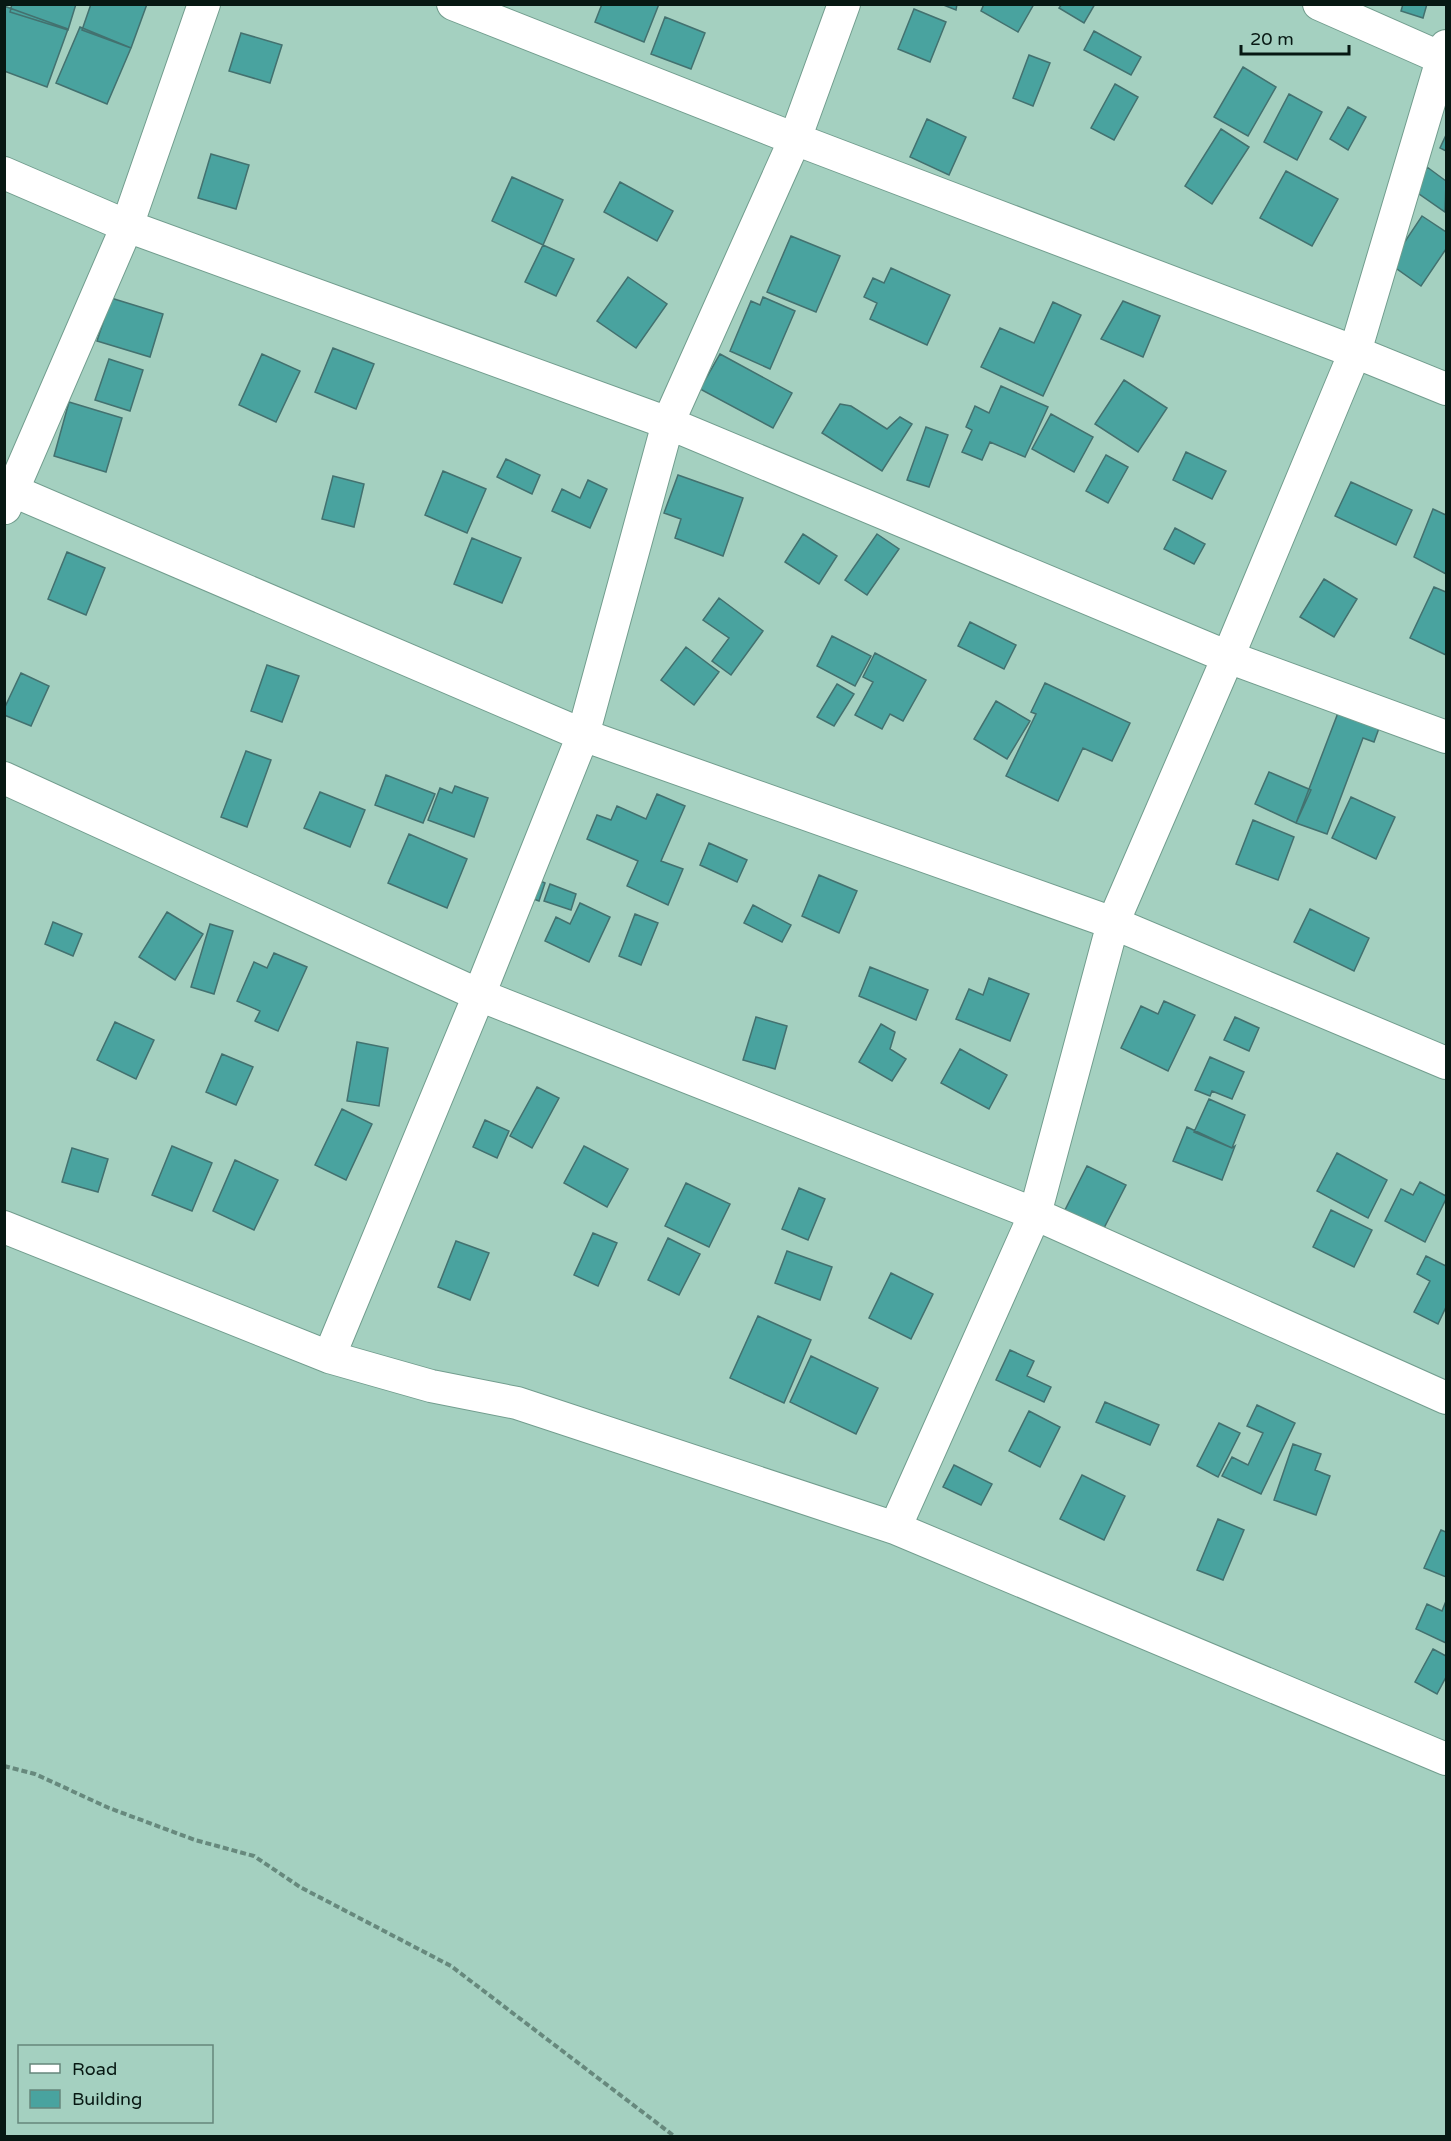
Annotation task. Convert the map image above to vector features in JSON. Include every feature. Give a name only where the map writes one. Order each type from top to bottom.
[{"type":"street","points":[[204,4],[127,226],[7,496],[584,735],[1113,923],[1446,1063]]},
{"type":"street","points":[[453,4],[795,139],[1355,352],[1446,389]]},
{"type":"street","points":[[329,1357],[584,735],[668,423],[795,139],[844,4]]},
{"type":"street","points":[[894,1528],[1035,1214],[1113,923],[1228,657],[1355,352],[1445,55],[1319,4]]},
{"type":"street","points":[[4,173],[127,226],[668,423],[1228,657],[1446,737]]},
{"type":"street","points":[[4,778],[479,995],[1035,1214],[1446,1398]]},
{"type":"street","points":[[4,1227],[329,1357],[431,1386],[517,1403],[894,1528],[1446,1759]]},
{"type":"path","points":[[4,1766],[35,1774],[109,1808],[195,1840],[254,1856],[300,1887],[452,1966],[674,2136]]},
{"type":"building","points":[[12,4],[76,4],[68,30],[10,12]]},
{"type":"building","points":[[91,4],[147,4],[131,48],[82,30]]},
{"type":"building","points":[[602,4],[659,4],[644,42],[595,22]]},
{"type":"building","points":[[941,4],[957,4],[956,10]]},
{"type":"building","points":[[984,4],[1034,4],[1018,32],[981,11]]},
{"type":"building","points":[[1062,4],[1095,4],[1084,23],[1059,8]]},
{"type":"building","points":[[1403,4],[1427,4],[1423,18],[1401,11]]},
{"type":"building","points":[[4,6],[68,29],[47,87],[4,71]]},
{"type":"building","points":[[914,9],[946,22],[930,62],[898,49]]},
{"type":"building","points":[[665,17],[705,33],[691,69],[651,54]]},
{"type":"building","points":[[80,27],[131,48],[107,104],[56,83]]},
{"type":"building","points":[[1094,31],[1141,57],[1131,75],[1084,50]]},
{"type":"building","points":[[241,33],[282,45],[270,83],[229,71]]},
{"type":"building","points":[[1029,55],[1050,63],[1033,106],[1013,98]]},
{"type":"building","points":[[1243,67],[1276,87],[1248,136],[1214,117]]},
{"type":"building","points":[[1115,84],[1138,97],[1114,140],[1091,128]]},
{"type":"building","points":[[1289,94],[1322,112],[1297,160],[1264,142]]},
{"type":"building","points":[[1348,107],[1366,117],[1348,150],[1330,139]]},
{"type":"building","points":[[927,119],[966,137],[949,175],[910,157]]},
{"type":"building","points":[[1221,129],[1249,147],[1212,204],[1185,186]]},
{"type":"building","points":[[1446,135],[1446,151],[1440,148]]},
{"type":"building","points":[[211,154],[249,165],[236,209],[198,198]]},
{"type":"building","points":[[1427,167],[1446,181],[1445,212],[1412,189]]},
{"type":"building","points":[[1286,171],[1338,199],[1312,246],[1260,218]]},
{"type":"building","points":[[512,177],[563,200],[543,245],[492,221]]},
{"type":"building","points":[[620,182],[673,211],[657,241],[604,212]]},
{"type":"building","points":[[1422,216],[1446,232],[1446,249],[1421,286],[1390,264]]},
{"type":"building","points":[[791,236],[840,256],[816,312],[767,292]]},
{"type":"building","points":[[543,245],[574,259],[556,296],[525,282]]},
{"type":"building","points":[[891,268],[950,295],[927,345],[870,319],[877,303],[864,297],[873,278],[884,283]]},
{"type":"building","points":[[628,277],[667,304],[636,348],[597,321]]},
{"type":"building","points":[[763,297],[795,311],[770,369],[730,351],[751,301],[760,305]]},
{"type":"building","points":[[111,298],[163,314],[150,357],[97,341]]},
{"type":"building","points":[[1123,301],[1160,316],[1143,357],[1101,339]]},
{"type":"building","points":[[1053,302],[1081,315],[1043,396],[981,367],[1000,328],[1034,343]]},
{"type":"building","points":[[333,348],[374,364],[356,409],[315,392]]},
{"type":"building","points":[[262,354],[300,371],[276,422],[239,405]]},
{"type":"building","points":[[720,354],[792,393],[773,428],[700,389]]},
{"type":"building","points":[[109,359],[143,370],[130,411],[95,400]]},
{"type":"building","points":[[1124,380],[1167,408],[1138,452],[1095,424]]},
{"type":"building","points":[[1001,386],[1048,407],[1025,457],[990,442],[982,460],[962,452],[972,430],[966,427],[975,406],[989,413]]},
{"type":"building","points":[[69,402],[122,418],[106,472],[54,456]]},
{"type":"building","points":[[840,404],[851,406],[887,429],[900,417],[912,424],[882,471],[822,433]]},
{"type":"building","points":[[1051,414],[1093,437],[1074,472],[1032,449]]},
{"type":"building","points":[[926,427],[948,435],[929,487],[907,480]]},
{"type":"building","points":[[1186,452],[1226,471],[1212,499],[1173,480]]},
{"type":"building","points":[[1106,455],[1128,467],[1108,503],[1086,491]]},
{"type":"building","points":[[506,459],[540,475],[532,494],[497,477]]},
{"type":"building","points":[[443,471],[486,489],[467,533],[425,515]]},
{"type":"building","points":[[678,475],[743,498],[723,556],[675,538],[681,519],[664,513]]},
{"type":"building","points":[[333,476],[364,484],[354,527],[322,519]]},
{"type":"building","points":[[588,480],[607,489],[590,528],[552,511],[562,489],[580,498]]},
{"type":"building","points":[[1351,482],[1412,510],[1396,545],[1335,516]]},
{"type":"building","points":[[1433,509],[1446,515],[1446,574],[1414,557]]},
{"type":"building","points":[[1175,528],[1205,544],[1194,564],[1164,549]]},
{"type":"building","points":[[803,534],[837,556],[819,584],[785,562]]},
{"type":"building","points":[[877,534],[899,549],[867,595],[845,580]]},
{"type":"building","points":[[472,538],[521,558],[502,603],[454,584]]},
{"type":"building","points":[[67,552],[105,568],[86,615],[48,599]]},
{"type":"building","points":[[1324,579],[1357,599],[1334,637],[1300,617]]},
{"type":"building","points":[[1434,587],[1446,592],[1446,655],[1410,638]]},
{"type":"building","points":[[719,598],[763,631],[731,675],[712,661],[729,638],[703,620]]},
{"type":"building","points":[[970,622],[1016,645],[1004,669],[958,646]]},
{"type":"building","points":[[832,636],[871,656],[855,686],[817,666]]},
{"type":"building","points":[[686,647],[719,672],[694,705],[661,680]]},
{"type":"building","points":[[875,653],[926,680],[903,721],[890,714],[882,729],[855,715],[873,682],[863,677]]},
{"type":"building","points":[[267,665],[299,676],[282,722],[251,711]]},
{"type":"building","points":[[21,673],[49,686],[31,726],[4,715],[4,709]]},
{"type":"building","points":[[1045,683],[1130,723],[1112,761],[1083,748],[1058,801],[1006,776],[1036,714],[1031,712]]},
{"type":"building","points":[[837,684],[854,694],[834,726],[817,717]]},
{"type":"building","points":[[996,701],[1030,721],[1007,759],[974,739]]},
{"type":"building","points":[[1341,705],[1382,720],[1374,742],[1363,738],[1327,834],[1296,823]]},
{"type":"building","points":[[246,751],[271,760],[247,827],[221,817]]},
{"type":"building","points":[[1269,772],[1311,790],[1296,823],[1255,804]]},
{"type":"building","points":[[386,775],[435,794],[423,823],[375,805]]},
{"type":"building","points":[[455,786],[488,798],[474,837],[428,820],[440,788],[452,793]]},
{"type":"building","points":[[320,792],[365,810],[350,847],[304,828]]},
{"type":"building","points":[[657,794],[685,806],[661,861],[683,869],[668,905],[627,886],[638,861],[587,839],[597,815],[611,820],[617,806],[646,819]]},
{"type":"building","points":[[1351,797],[1395,817],[1376,859],[1332,838]]},
{"type":"building","points":[[1253,820],[1294,837],[1278,880],[1236,864]]},
{"type":"building","points":[[409,834],[467,859],[447,908],[388,883]]},
{"type":"building","points":[[709,843],[747,860],[737,882],[700,865]]},
{"type":"building","points":[[819,875],[857,891],[839,933],[802,916]]},
{"type":"building","points":[[530,877],[545,883],[539,901],[523,895]]},
{"type":"building","points":[[550,884],[576,894],[571,910],[544,901]]},
{"type":"building","points":[[580,903],[610,917],[589,962],[545,941],[556,917],[570,924]]},
{"type":"building","points":[[753,905],[791,925],[782,942],[744,923]]},
{"type":"building","points":[[1310,909],[1369,938],[1354,971],[1294,942]]},
{"type":"building","points":[[167,912],[203,934],[175,980],[139,957]]},
{"type":"building","points":[[635,914],[658,923],[641,965],[619,956]]},
{"type":"building","points":[[53,922],[82,934],[73,956],[45,944]]},
{"type":"building","points":[[210,924],[233,931],[214,994],[191,987]]},
{"type":"building","points":[[274,953],[307,967],[278,1031],[255,1021],[260,1011],[237,1001],[254,962],[267,968]]},
{"type":"building","points":[[870,967],[928,990],[916,1020],[859,996]]},
{"type":"building","points":[[989,978],[1029,994],[1010,1041],[956,1019],[969,989],[983,995]]},
{"type":"building","points":[[1164,1001],[1195,1015],[1168,1071],[1121,1048],[1141,1006],[1158,1014]]},
{"type":"building","points":[[756,1017],[787,1026],[775,1069],[743,1060]]},
{"type":"building","points":[[1235,1017],[1259,1028],[1249,1051],[1224,1040]]},
{"type":"building","points":[[115,1022],[154,1040],[136,1079],[97,1060]]},
{"type":"building","points":[[881,1024],[895,1032],[890,1049],[906,1059],[892,1081],[859,1062]]},
{"type":"building","points":[[357,1042],[388,1048],[379,1106],[347,1101]]},
{"type":"building","points":[[960,1049],[1007,1075],[989,1109],[941,1083]]},
{"type":"building","points":[[222,1054],[253,1067],[236,1105],[206,1092]]},
{"type":"building","points":[[1210,1057],[1244,1072],[1232,1099],[1212,1091],[1210,1096],[1195,1090]]},
{"type":"building","points":[[537,1087],[559,1098],[532,1148],[510,1136]]},
{"type":"building","points":[[1209,1099],[1245,1115],[1232,1148],[1194,1132]]},
{"type":"building","points":[[342,1109],[372,1124],[346,1180],[315,1165]]},
{"type":"building","points":[[485,1120],[509,1131],[497,1158],[473,1147]]},
{"type":"building","points":[[1187,1127],[1232,1148],[1235,1146],[1222,1180],[1173,1161]]},
{"type":"building","points":[[172,1146],[212,1163],[192,1211],[152,1195]]},
{"type":"building","points":[[584,1146],[628,1169],[607,1207],[564,1183]]},
{"type":"building","points":[[72,1148],[108,1159],[98,1192],[62,1182]]},
{"type":"building","points":[[1337,1153],[1387,1180],[1368,1218],[1317,1191]]},
{"type":"building","points":[[235,1160],[278,1180],[254,1230],[213,1211]]},
{"type":"building","points":[[1087,1166],[1126,1185],[1103,1230],[1065,1210]]},
{"type":"building","points":[[1420,1182],[1446,1196],[1425,1242],[1385,1221],[1401,1189],[1413,1195]]},
{"type":"building","points":[[686,1183],[730,1204],[709,1247],[665,1226]]},
{"type":"building","points":[[799,1188],[825,1199],[808,1240],[782,1229]]},
{"type":"building","points":[[1331,1210],[1372,1230],[1354,1267],[1313,1247]]},
{"type":"building","points":[[593,1233],[617,1243],[598,1286],[574,1275]]},
{"type":"building","points":[[668,1238],[700,1254],[679,1295],[648,1280]]},
{"type":"building","points":[[456,1241],[489,1253],[470,1300],[438,1287]]},
{"type":"building","points":[[787,1251],[832,1267],[820,1300],[775,1283]]},
{"type":"building","points":[[1426,1256],[1446,1266],[1446,1307],[1438,1324],[1414,1312],[1430,1281],[1417,1274]]},
{"type":"building","points":[[891,1273],[933,1294],[911,1339],[869,1318]]},
{"type":"building","points":[[758,1316],[811,1340],[784,1403],[730,1378]]},
{"type":"building","points":[[1010,1350],[1034,1361],[1027,1376],[1051,1387],[1044,1402],[996,1380]]},
{"type":"building","points":[[811,1356],[878,1388],[856,1434],[790,1402]]},
{"type":"building","points":[[1105,1402],[1159,1425],[1150,1445],[1096,1422]]},
{"type":"building","points":[[1257,1405],[1295,1423],[1261,1494],[1222,1476],[1232,1457],[1248,1465],[1263,1433],[1247,1426]]},
{"type":"building","points":[[1029,1411],[1060,1427],[1040,1467],[1009,1451]]},
{"type":"building","points":[[1219,1423],[1240,1433],[1218,1477],[1197,1466]]},
{"type":"building","points":[[1293,1444],[1321,1454],[1315,1470],[1330,1476],[1316,1515],[1274,1500]]},
{"type":"building","points":[[954,1465],[992,1484],[981,1505],[943,1487]]},
{"type":"building","points":[[1082,1475],[1125,1496],[1104,1540],[1060,1519]]},
{"type":"building","points":[[1218,1519],[1244,1530],[1223,1580],[1197,1570]]},
{"type":"building","points":[[1441,1530],[1446,1532],[1446,1577],[1424,1568]]},
{"type":"building","points":[[1446,1601],[1446,1643],[1416,1629],[1427,1604],[1442,1611]]},
{"type":"building","points":[[1433,1649],[1446,1656],[1446,1677],[1437,1694],[1415,1682]]}]
